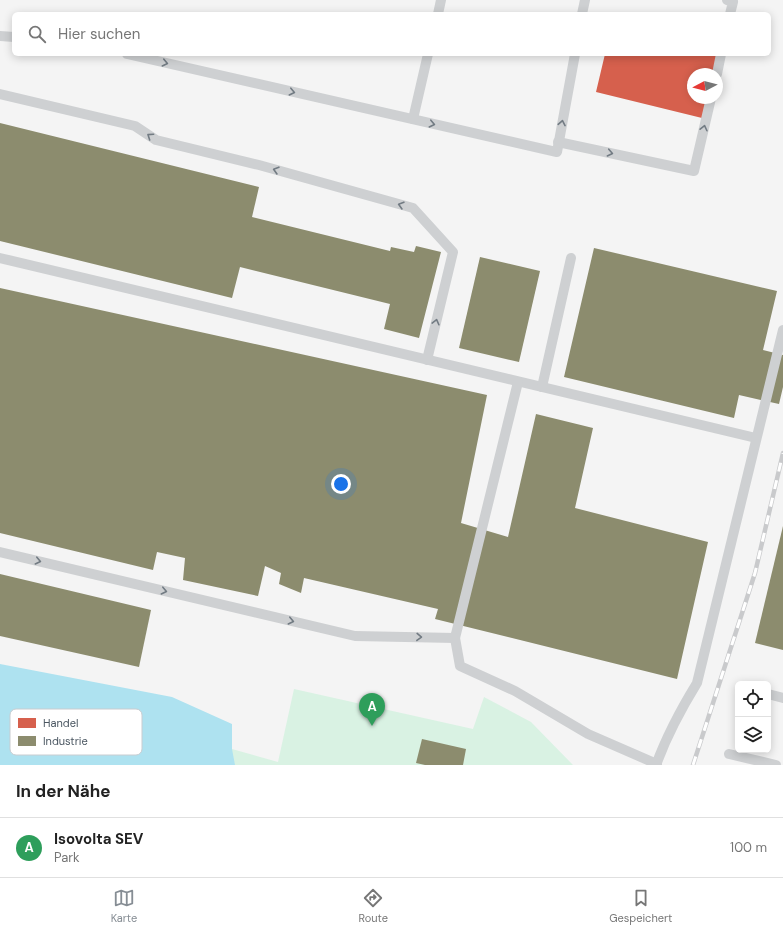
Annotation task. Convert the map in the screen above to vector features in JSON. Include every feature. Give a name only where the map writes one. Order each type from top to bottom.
[{"type":"lane","points":[[438,12],[441,0]]},
{"type":"lane","points":[[582,12],[585,0]]},
{"type":"lane","points":[[727,0],[733,2],[730,12]]},
{"type":"lane","points":[[0,36],[12,36]]},
{"type":"lane","points":[[136,56],[557,152],[575,56]]},
{"type":"lane","points":[[413,120],[428,56]]},
{"type":"lane","points":[[718,68],[720,56]]},
{"type":"lane","points":[[0,94],[135,126],[156,140],[259,165],[413,208],[453,252],[427,360]]},
{"type":"lane","points":[[558,142],[694,171],[710,104]]},
{"type":"lane","points":[[0,258],[756,438]]},
{"type":"lane","points":[[542,387],[571,258]]},
{"type":"lane","points":[[518,382],[455,638],[460,666],[515,691],[588,734],[657,764],[666,737],[677,715],[697,683],[783,330]]},
{"type":"lane","points":[[0,552],[355,636],[455,638]]},
{"type":"lane","points":[[771,695],[783,698]]},
{"type":"lane","points":[[729,754],[776,765]]},
{"type":"green space","points":[[294,689],[473,729],[484,697],[531,722],[573,765],[107,765],[232,749],[278,762]]},
{"type":"water","points":[[0,664],[172,697],[232,724],[232,749],[235,765],[0,765]]},
{"type":"building: Handel","points":[[605,56],[718,56],[714,68],[687,68],[687,104],[706,104],[702,118],[596,92]]},
{"type":"building: Industrie","points":[[0,123],[259,187],[252,217],[390,251],[391,247],[414,252],[416,246],[441,252],[419,338],[384,329],[390,304],[240,267],[232,298],[0,241]]},
{"type":"building: Industrie","points":[[594,248],[777,291],[763,350],[783,355],[783,387],[779,404],[739,395],[734,418],[564,377]]},
{"type":"building: Industrie","points":[[480,257],[540,271],[519,362],[459,348]]},
{"type":"building: Industrie","points":[[0,288],[487,395],[461,523],[508,537],[536,414],[593,428],[575,508],[708,542],[677,679],[435,619],[438,609],[304,578],[301,593],[279,584],[281,573],[265,566],[258,596],[183,580],[185,558],[157,552],[153,570],[0,533]]},
{"type":"building: Industrie","points":[[783,526],[783,650],[755,643]]},
{"type":"building: Industrie","points":[[0,574],[151,610],[139,667],[0,636]]},
{"type":"building: Industrie","points":[[422,739],[466,749],[463,765],[425,765],[416,763]]},
{"type":"railway","points":[[693,765],[755,573],[783,453]]},
{"type":"place","name":"Isovolta SEV","points":[[372,726]]}]
